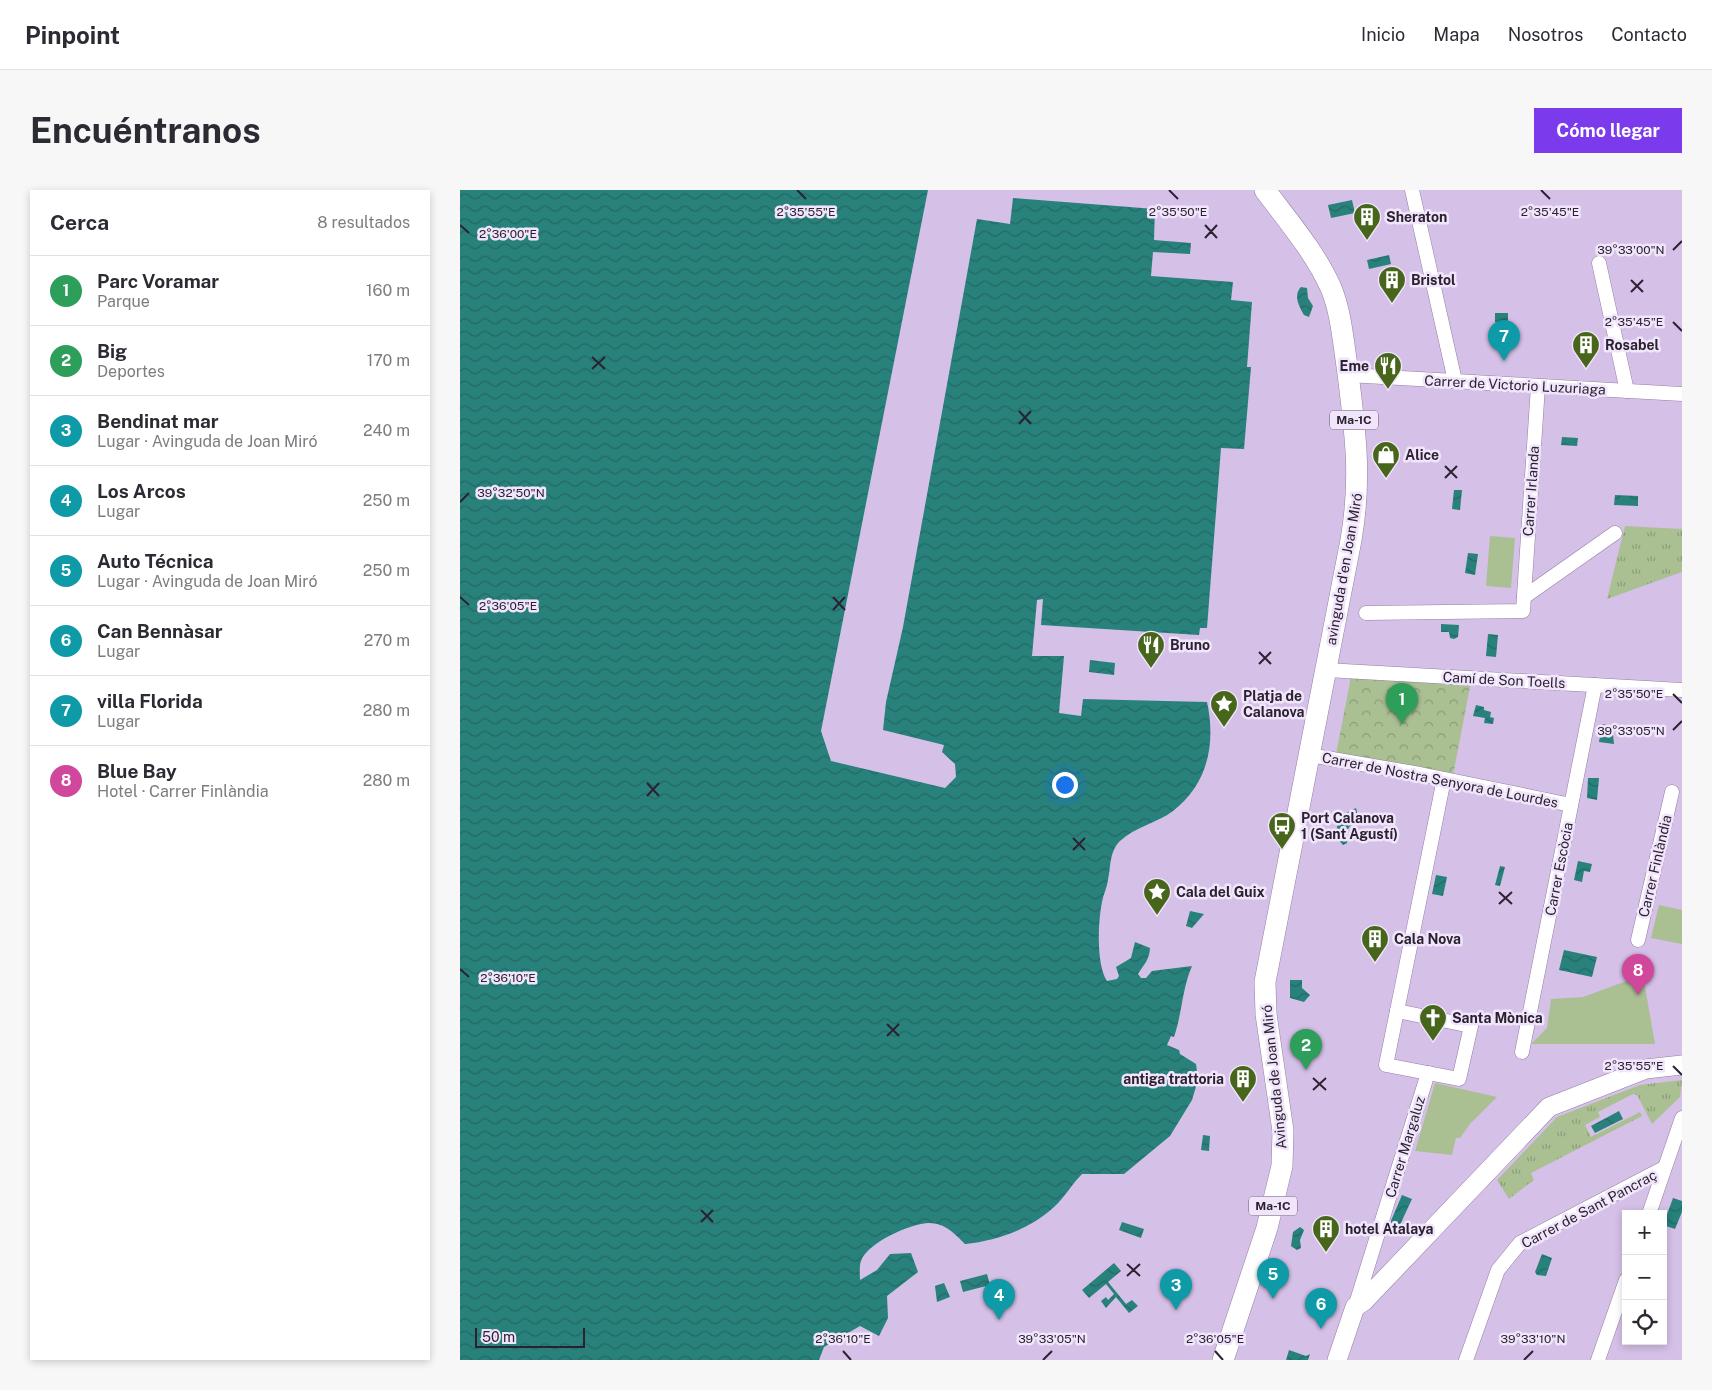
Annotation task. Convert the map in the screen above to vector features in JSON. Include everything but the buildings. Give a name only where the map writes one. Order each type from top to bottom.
[{"type":"main road","name":"avinguda d'en Joan Miró","points":[[1265,190],[1298,235],[1332,289],[1342,331],[1348,375],[1358,455],[1357,499],[1326,670]]},
{"type":"main road","name":"Avinguda de Joan Miró","points":[[1223,1360],[1267,1228],[1282,1166],[1283,1131],[1266,1014],[1265,982],[1326,670]]},
{"type":"street","points":[[1412,190],[1455,381]]},
{"type":"street","points":[[1599,263],[1626,391]]},
{"type":"street","name":"Carrer de Victorio Luzuriaga","points":[[1348,375],[1682,394]]},
{"type":"street","name":"Carrer Irlanda","points":[[1524,597],[1538,386]]},
{"type":"street","points":[[1366,613],[1523,612],[1524,597],[1615,533]]},
{"type":"street","name":"Camí de Son Toells","points":[[1326,670],[1682,690]]},
{"type":"street","name":"Carrer Escòcia","points":[[1522,1052],[1595,685]]},
{"type":"street","name":"Carrer de Nostra Senyora de Lourdes","points":[[1310,755],[1444,779],[1571,805]]},
{"type":"street","points":[[1397,1011],[1471,1026],[1459,1079],[1386,1065],[1444,779]]},
{"type":"street","name":"Carrer Finlàndia","points":[[1638,940],[1672,792]]},
{"type":"street","points":[[1338,1360],[1355,1307],[1364,1301],[1549,1107],[1646,1069],[1682,1065]]},
{"type":"street","name":"Carrer Margaluz","points":[[1355,1307],[1428,1073]]},
{"type":"street","points":[[1650,1210],[1682,1118]]},
{"type":"street","name":"Carrer de Sant Pancraç","points":[[1466,1360],[1498,1270],[1520,1243],[1664,1168]]},
{"type":"street","points":[[1598,1360],[1622,1291]]},
{"type":"green space","points":[[1625,526],[1682,529],[1682,572],[1607,599]]},
{"type":"green space","points":[[1490,536],[1515,538],[1511,588],[1486,586]]},
{"type":"green space","points":[[1351,677],[1471,682],[1453,775],[1336,754]]},
{"type":"green space","points":[[1659,905],[1682,910],[1682,944],[1651,938]]},
{"type":"green space","points":[[1643,975],[1655,1044],[1531,1044],[1547,1028],[1551,999],[1583,997]]},
{"type":"green space","points":[[1682,1080],[1680,1097],[1652,1124],[1637,1095],[1633,1094],[1598,1112],[1600,1117],[1585,1125],[1591,1137],[1640,1112],[1642,1116],[1531,1173],[1534,1180],[1509,1199],[1497,1180],[1557,1117],[1640,1085]]},
{"type":"green space","points":[[1435,1083],[1497,1097],[1470,1124],[1460,1138],[1456,1138],[1452,1155],[1415,1151]]},
{"type":"water","points":[[460,190],[928,190],[821,731],[831,761],[945,788],[956,777],[955,764],[942,752],[944,745],[883,730],[886,702],[903,627],[977,219],[1010,224],[1013,198],[1155,209],[1154,240],[1191,243],[1190,254],[1153,252],[1151,276],[1233,282],[1231,300],[1252,302],[1247,367],[1251,367],[1244,449],[1221,448],[1207,628],[1200,628],[1199,635],[1041,625],[1043,599],[1037,600],[1032,656],[1064,656],[1059,713],[1081,716],[1083,699],[1207,702],[1210,717],[1210,733],[1209,747],[1202,775],[1185,800],[1173,811],[1132,832],[1116,845],[1112,855],[1103,899],[1099,931],[1101,965],[1107,981],[1117,979],[1119,976],[1116,967],[1131,958],[1135,942],[1150,948],[1147,959],[1138,974],[1141,978],[1146,978],[1152,971],[1192,966],[1174,1037],[1171,1036],[1167,1045],[1179,1050],[1180,1054],[1196,1064],[1198,1080],[1192,1100],[1170,1136],[1124,1174],[1082,1174],[1054,1207],[1024,1228],[1001,1237],[965,1244],[945,1227],[929,1223],[901,1230],[880,1241],[865,1254],[861,1261],[860,1280],[877,1270],[890,1254],[911,1253],[918,1272],[887,1296],[888,1318],[879,1336],[860,1326],[824,1347],[819,1360],[460,1360]]},
{"type":"water","points":[[1352,200],[1355,213],[1331,218],[1328,205]]},
{"type":"water","points":[[1389,255],[1391,264],[1369,269],[1367,260]]},
{"type":"water","points":[[1301,287],[1307,288],[1308,298],[1313,306],[1309,317],[1304,315],[1298,301],[1297,293]]},
{"type":"water","points":[[1495,313],[1508,313],[1508,325],[1505,325],[1505,322],[1495,322]]},
{"type":"water","points":[[1562,437],[1578,438],[1577,446],[1561,445]]},
{"type":"water","points":[[1454,490],[1462,490],[1460,510],[1452,509]]},
{"type":"water","points":[[1615,495],[1638,496],[1638,506],[1614,505]]},
{"type":"water","points":[[1468,553],[1478,554],[1475,575],[1465,573]]},
{"type":"water","points":[[1441,624],[1459,625],[1458,637],[1450,638],[1449,632],[1441,632]]},
{"type":"water","points":[[1488,634],[1498,635],[1496,657],[1486,656]]},
{"type":"water","points":[[1090,660],[1115,663],[1114,675],[1089,672]]},
{"type":"water","points":[[1476,705],[1484,707],[1484,710],[1491,712],[1490,717],[1494,718],[1493,724],[1484,723],[1485,718],[1473,716]]},
{"type":"water","points":[[1602,724],[1612,726],[1614,744],[1599,742]]},
{"type":"water","points":[[1588,778],[1599,778],[1597,800],[1587,798]]},
{"type":"water","points":[[1356,808],[1358,816],[1347,830],[1347,843],[1343,845],[1336,837],[1338,821],[1342,815]]},
{"type":"water","points":[[1578,861],[1592,864],[1590,872],[1584,871],[1582,882],[1574,880]]},
{"type":"water","points":[[1500,866],[1505,867],[1500,886],[1495,885]]},
{"type":"water","points":[[1436,875],[1447,877],[1443,896],[1432,894]]},
{"type":"water","points":[[1190,911],[1204,914],[1192,928],[1186,926]]},
{"type":"water","points":[[1564,950],[1597,957],[1592,977],[1559,970]]},
{"type":"water","points":[[1290,980],[1302,980],[1302,988],[1310,995],[1304,1002],[1290,998]]},
{"type":"water","points":[[1619,1111],[1623,1119],[1595,1133],[1591,1126]]},
{"type":"water","points":[[1203,1135],[1210,1136],[1209,1151],[1201,1150]]},
{"type":"water","points":[[1402,1195],[1412,1199],[1399,1227],[1390,1223]]},
{"type":"water","points":[[1673,1198],[1682,1201],[1682,1212],[1675,1229],[1667,1226],[1667,1214]]},
{"type":"water","points":[[1122,1222],[1144,1229],[1141,1238],[1119,1230]]},
{"type":"water","points":[[1300,1227],[1304,1230],[1300,1240],[1301,1248],[1297,1250],[1291,1246],[1293,1232]]},
{"type":"water","points":[[1542,1254],[1552,1258],[1546,1276],[1537,1275],[1535,1272]]},
{"type":"water","points":[[1114,1263],[1121,1271],[1108,1282],[1126,1304],[1132,1300],[1138,1306],[1129,1313],[1116,1297],[1106,1308],[1101,1301],[1106,1297],[1108,1300],[1114,1294],[1106,1284],[1089,1298],[1082,1290]]},
{"type":"water","points":[[987,1274],[990,1285],[963,1292],[960,1281]]},
{"type":"water","points":[[944,1283],[950,1297],[937,1302],[935,1286]]},
{"type":"water","points":[[1289,1350],[1306,1356],[1310,1354],[1308,1360],[1286,1360]]},
{"type":"place","name":"Sheraton","points":[[1367,241]]},
{"type":"place","name":"Bristol","points":[[1392,304]]},
{"type":"place","name":"villa Florida","points":[[1504,361]]},
{"type":"place","name":"Rosabel","points":[[1586,369]]},
{"type":"place","name":"Eme","points":[[1388,390]]},
{"type":"place","name":"Alice","points":[[1386,479]]},
{"type":"place","name":"Bruno","points":[[1151,669]]},
{"type":"place","name":"Parc Voramar","points":[[1402,724]]},
{"type":"place","name":"Platja de Calanova","points":[[1224,728]]},
{"type":"place","name":"Port Calanova 1 (Sant Agustí)","points":[[1282,850]]},
{"type":"place","name":"Cala del Guix","points":[[1157,916]]},
{"type":"place","name":"Cala Nova","points":[[1375,963]]},
{"type":"place","name":"Blue Bay","points":[[1638,995]]},
{"type":"place","name":"Santa Mònica","points":[[1433,1042]]},
{"type":"place","name":"Big","points":[[1306,1070]]},
{"type":"place","name":"antiga trattoria","points":[[1243,1103]]},
{"type":"place","name":"hotel Atalaya","points":[[1326,1253]]},
{"type":"place","name":"Auto Técnica","points":[[1273,1299]]},
{"type":"place","name":"Bendinat mar","points":[[1176,1310]]},
{"type":"place","name":"Los Arcos","points":[[999,1320]]},
{"type":"place","name":"Can Bennàsar","points":[[1321,1329]]}]
